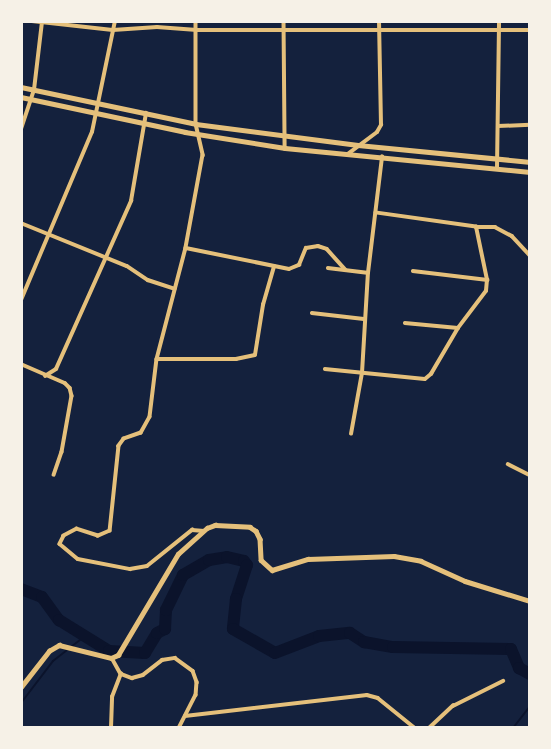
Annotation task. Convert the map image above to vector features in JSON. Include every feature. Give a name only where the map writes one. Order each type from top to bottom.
[{"type":"main road","points":[[21,87],[196,124],[284,137],[530,162]]},
{"type":"main road","points":[[21,97],[96,115],[285,148],[530,172]]},
{"type":"main road","points":[[22,684],[49,652],[59,645],[111,658],[118,655],[178,554],[215,525],[250,527],[256,531],[260,539],[261,560],[272,570],[308,559],[402,557],[465,581],[530,601]]},
{"type":"street","points":[[32,21],[113,30],[157,27],[197,30],[530,30]]},
{"type":"street","points":[[21,300],[51,234],[96,115],[115,21]]},
{"type":"street","points":[[197,21],[196,124],[203,155],[186,248],[157,359],[150,417],[141,433],[124,439],[117,452],[110,530],[98,536],[77,529],[64,536],[60,544],[78,559],[130,569],[146,566],[192,530],[204,531]]},
{"type":"street","points":[[284,21],[285,148]]},
{"type":"street","points":[[348,154],[377,132],[381,125],[379,21]]},
{"type":"street","points":[[497,168],[499,21]]},
{"type":"street","points":[[21,129],[34,90],[42,22]]},
{"type":"street","points":[[45,376],[57,369],[131,201],[145,113]]},
{"type":"street","points":[[498,125],[530,125]]},
{"type":"street","points":[[351,434],[362,373],[368,273],[382,158]]},
{"type":"street","points":[[376,214],[476,228],[495,227],[512,236],[530,255]]},
{"type":"street","points":[[21,223],[127,266],[148,281],[175,289]]},
{"type":"street","points":[[325,369],[425,379],[431,374],[458,328],[484,298],[487,280],[476,228]]},
{"type":"street","points":[[186,248],[274,267],[297,267],[306,248],[318,246],[327,249],[346,270]]},
{"type":"street","points":[[157,359],[236,359],[255,355],[263,304],[274,267]]},
{"type":"street","points":[[328,268],[368,273]]},
{"type":"street","points":[[413,271],[487,280]]},
{"type":"street","points":[[312,313],[364,319]]},
{"type":"street","points":[[405,323],[458,328]]},
{"type":"street","points":[[21,364],[65,383],[72,396],[62,452],[54,475]]},
{"type":"street","points":[[508,464],[530,475]]},
{"type":"street","points":[[111,658],[121,674],[132,678],[143,675],[162,660],[175,659],[185,663],[193,671],[197,682],[196,695],[179,728]]},
{"type":"street","points":[[111,728],[112,697],[121,674]]},
{"type":"street","points":[[429,728],[453,706],[502,681]]},
{"type":"street","points":[[185,716],[367,695],[378,698],[415,728]]},
{"type":"waterway","points":[[21,589],[42,597],[59,620],[109,651],[145,653],[157,633],[165,629],[166,610],[183,575],[209,560],[227,557],[244,561],[247,565],[236,599],[233,629],[275,653],[319,636],[350,633],[364,642],[393,647],[511,649],[519,668],[530,674]]},
{"type":"waterway","points":[[21,703],[53,661],[85,636]]},
{"type":"waterway","points":[[513,728],[530,706]]}]
